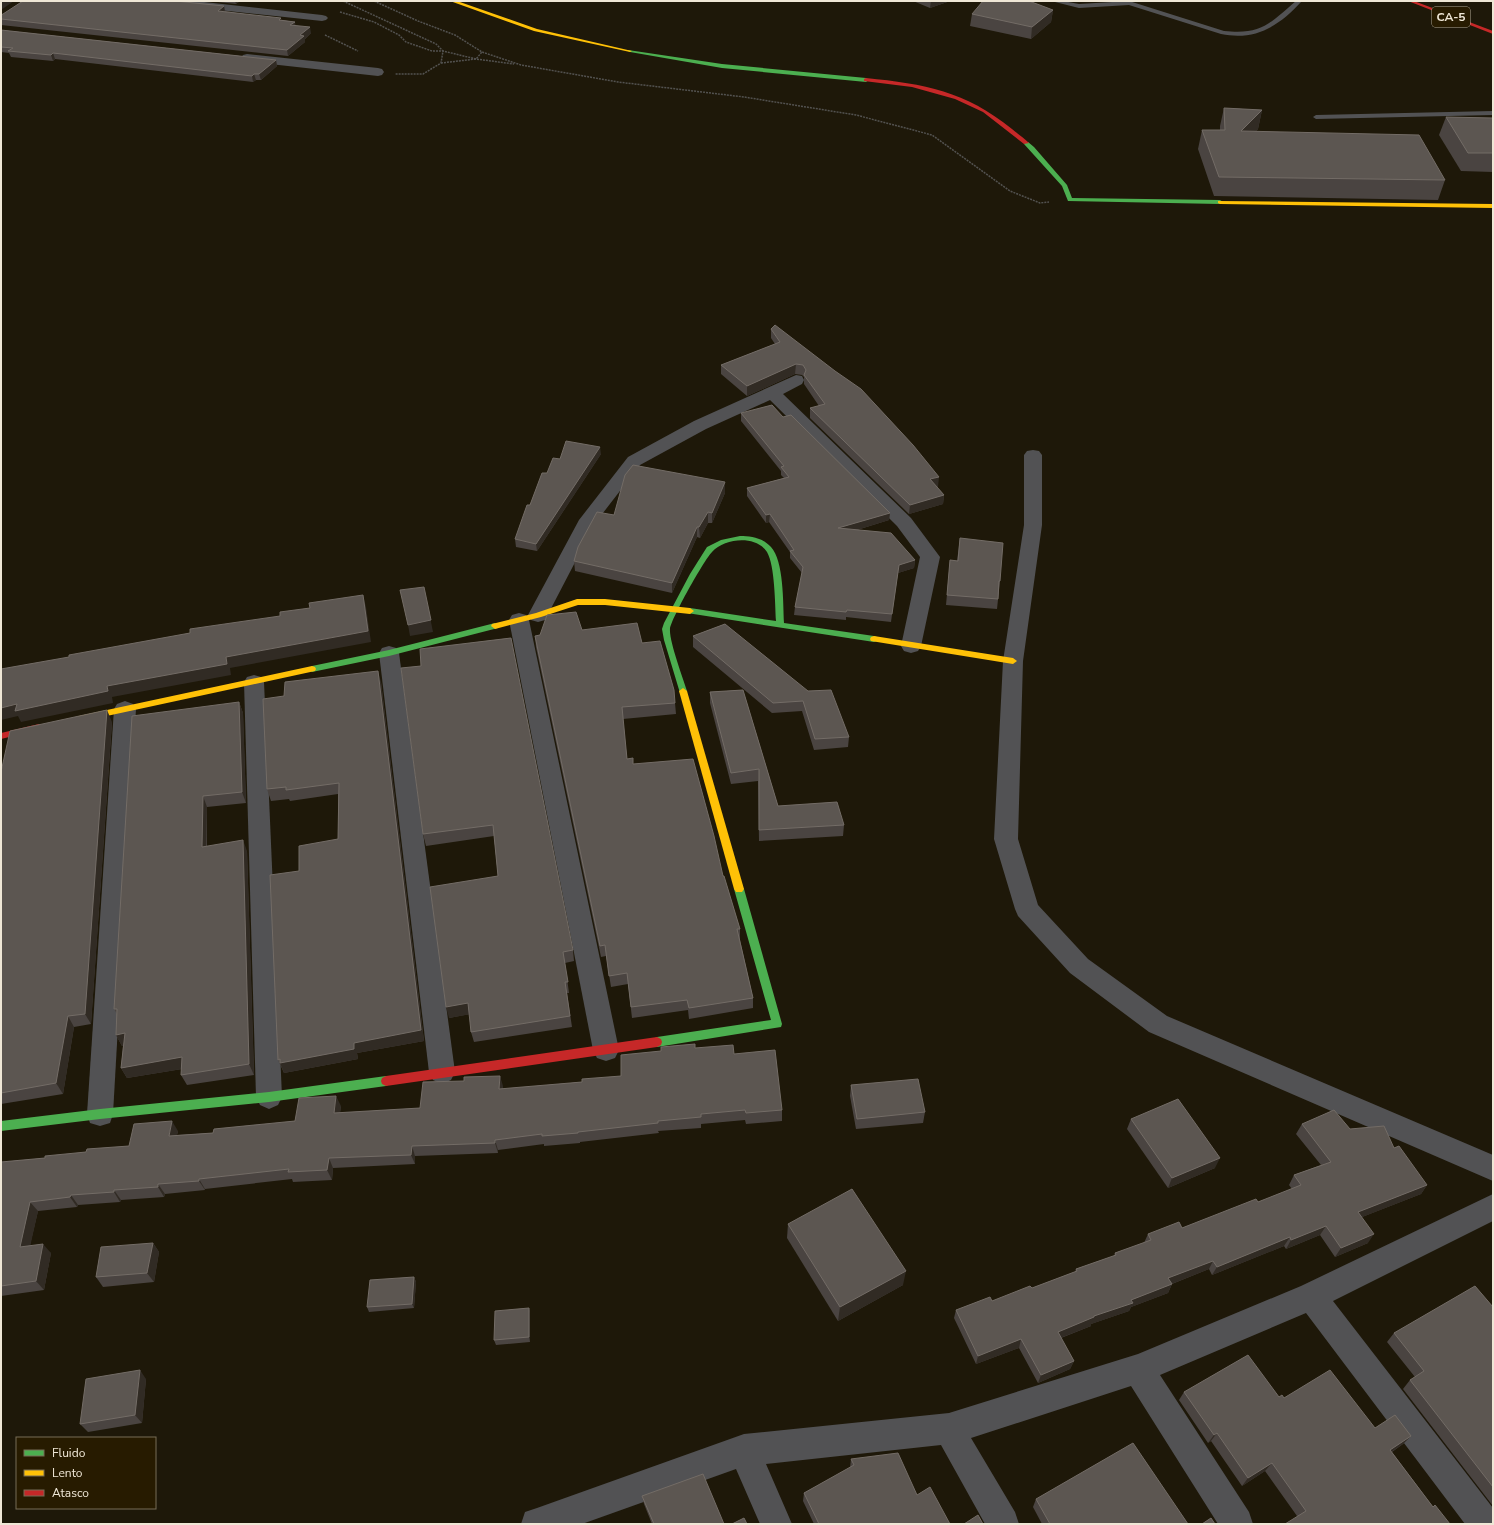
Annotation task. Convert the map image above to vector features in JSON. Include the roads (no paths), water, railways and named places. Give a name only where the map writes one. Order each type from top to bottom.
[{"type":"main road","points":[[452,1],[536,30],[598,45],[660,57],[722,66],[902,84],[952,94],[985,111],[1032,148],[1065,186],[1070,200],[1493,206]]},
{"type":"main road","name":"CA-5","points":[[1410,1],[1493,33]]},
{"type":"main road","points":[[1,1126],[268,1096],[606,1050],[777,1024],[666,630],[675,609],[709,550],[722,541],[742,538],[758,541],[769,549],[774,560],[780,624]]},
{"type":"main road","points":[[71,721],[389,653],[528,618],[577,602],[605,602],[675,609],[1013,661]]},
{"type":"main road","points":[[1,736],[48,726]]},
{"type":"street","points":[[163,1],[322,18]]},
{"type":"street","points":[[237,57],[378,72]]},
{"type":"street","points":[[606,1050],[528,618],[588,520],[634,461],[700,424],[772,393],[796,380]]},
{"type":"street","points":[[772,393],[904,522],[930,557],[911,646]]},
{"type":"street","points":[[1033,456],[1033,525],[1013,661],[1006,839],[1027,909],[1079,966],[1158,1024],[1493,1168]]},
{"type":"street","points":[[389,653],[442,1072]]},
{"type":"street","points":[[254,682],[268,1096]]},
{"type":"street","points":[[100,1114],[125,709]]},
{"type":"street","points":[[536,1524],[744,1450],[949,1429],[1138,1369],[1311,1296],[1493,1207]]},
{"type":"street","points":[[1311,1296],[1485,1524]]},
{"type":"street","points":[[1138,1369],[1237,1524]]},
{"type":"street","points":[[949,1429],[1003,1524]]},
{"type":"street","points":[[744,1450],[776,1524]]},
{"type":"lane","points":[[1054,1],[1079,6],[1128,2],[1223,33],[1240,35],[1251,35],[1270,27],[1299,1]]},
{"type":"lane","points":[[1316,117],[1493,113]]}]
